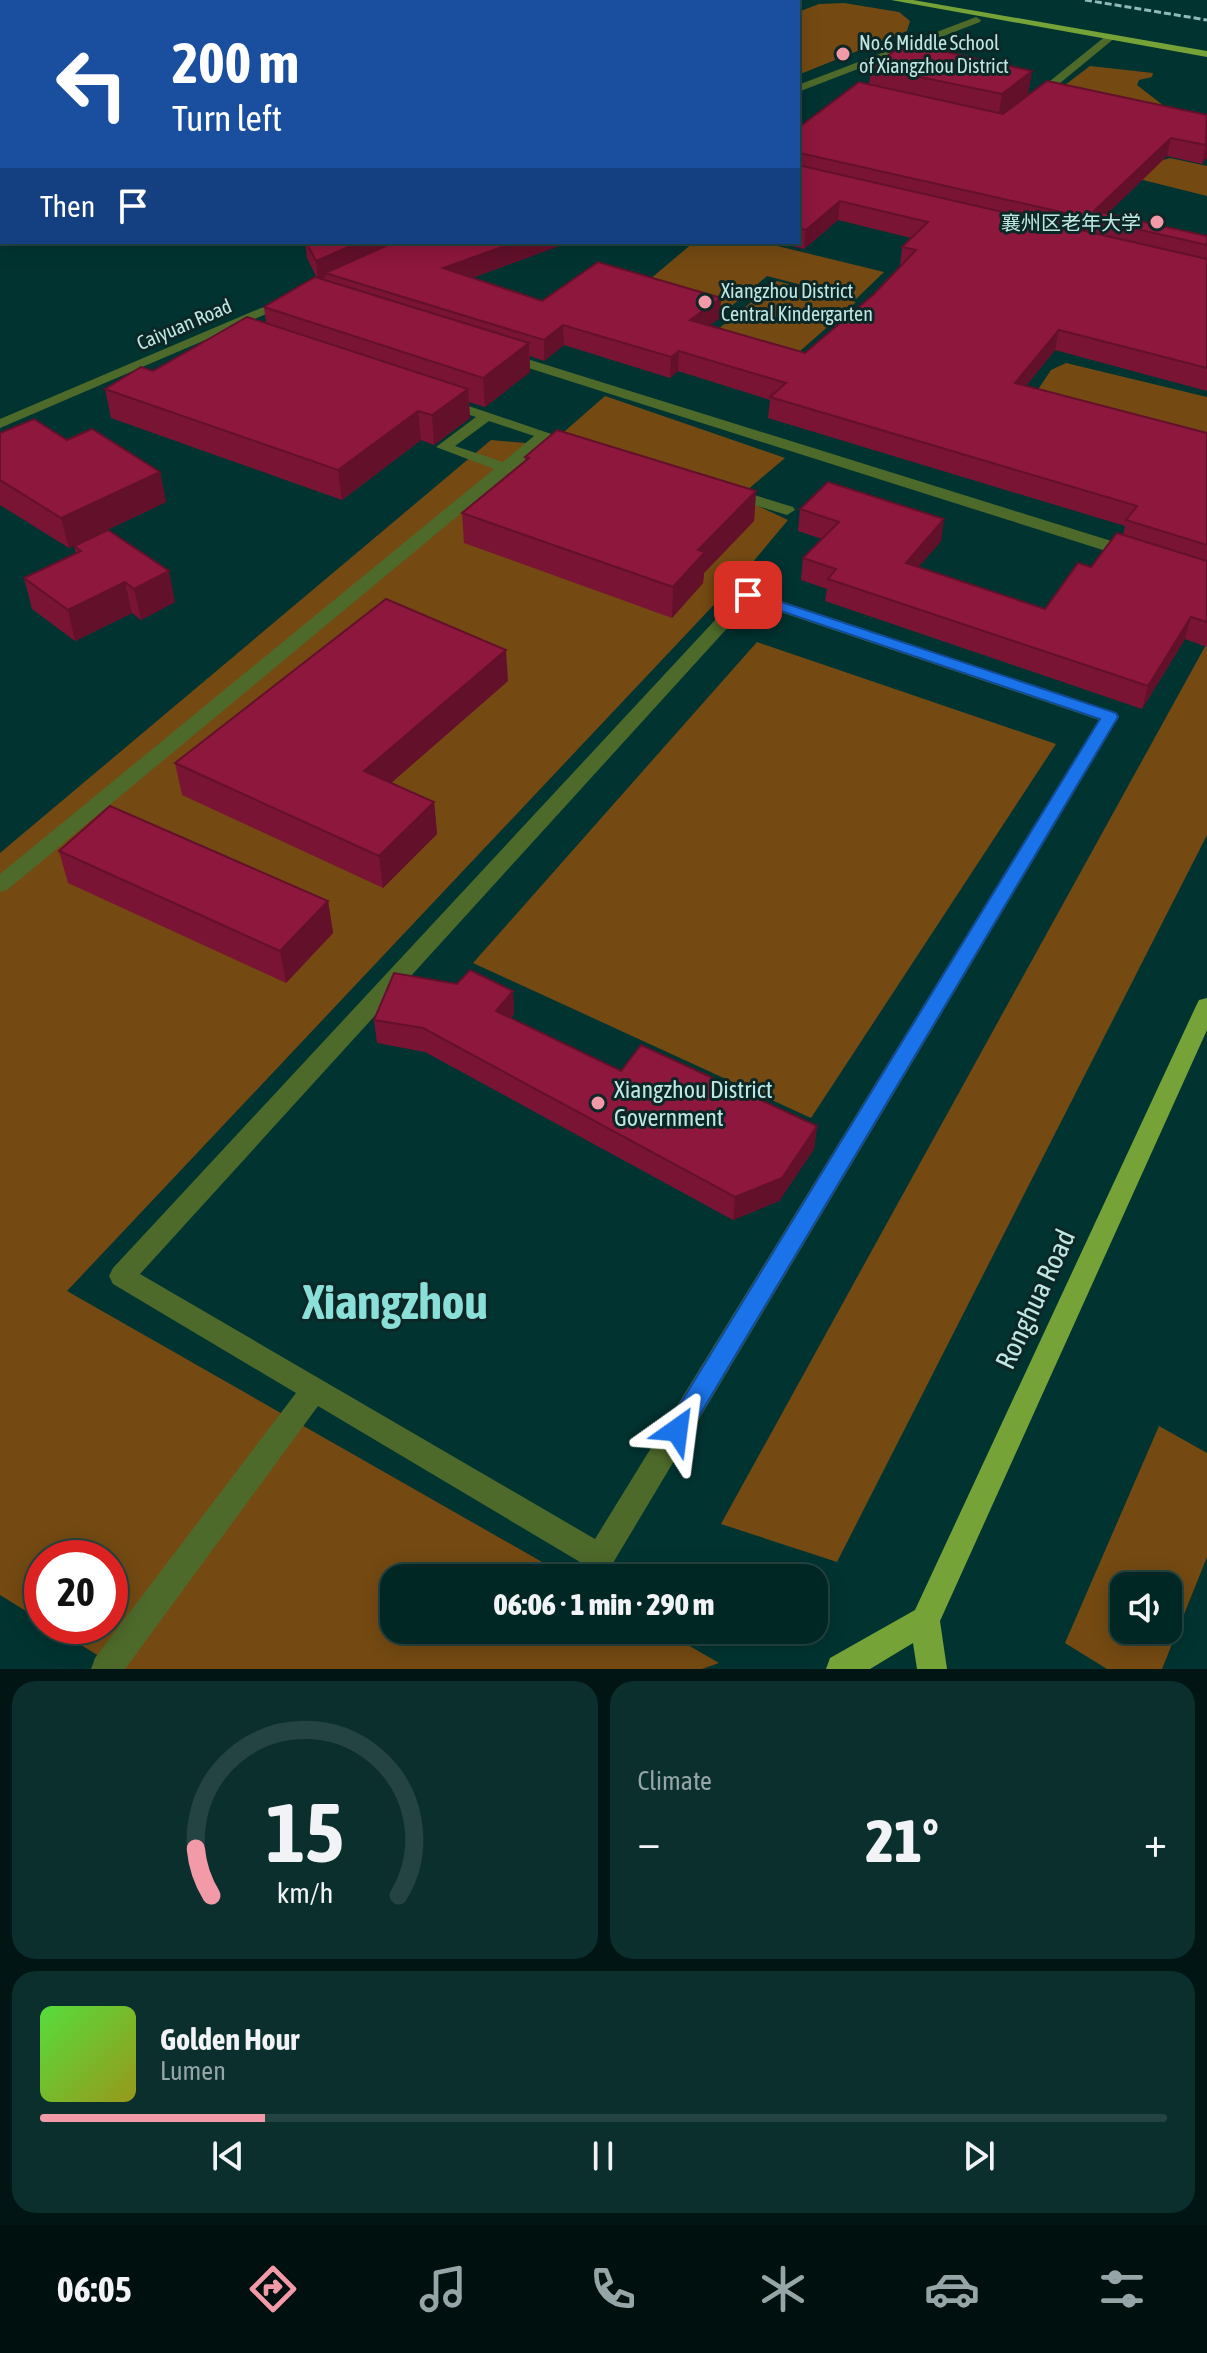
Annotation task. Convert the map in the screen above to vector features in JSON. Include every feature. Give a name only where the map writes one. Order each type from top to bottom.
[{"type":"main road","points":[[896,0],[1207,54]]},
{"type":"main road","points":[[964,0],[1207,41]]},
{"type":"main road","name":"Ronghua Road","points":[[925,1620],[1207,1006]]},
{"type":"main road","points":[[841,1669],[925,1620],[929,1669]]},
{"type":"street","points":[[800,88],[976,20]]},
{"type":"street","points":[[1021,110],[1111,37]]},
{"type":"street","name":"Caiyuan Road","points":[[0,424],[306,293]]},
{"type":"street","points":[[225,328],[254,338]]},
{"type":"street","points":[[486,350],[1147,558]]},
{"type":"street","points":[[429,397],[575,445]]},
{"type":"street","points":[[487,416],[444,447],[505,468]]},
{"type":"street","points":[[0,885],[545,435]]},
{"type":"street","points":[[711,487],[787,510]]},
{"type":"street","points":[[748,595],[1110,717],[600,1558],[314,1390],[122,1276],[748,595]]},
{"type":"street","points":[[106,1669],[314,1390]]},
{"type":"shaded area","points":[[844,3],[899,12],[910,21],[907,31],[800,74],[800,11],[819,4]]},
{"type":"shaded area","points":[[1090,66],[1153,73],[1152,77],[1139,80],[1137,85],[1164,106],[1057,91]]},
{"type":"shaded area","points":[[1170,158],[1207,166],[1207,196],[1135,178]]},
{"type":"shaded area","points":[[692,244],[769,244],[884,272],[856,299],[767,276],[722,314],[636,291]]},
{"type":"shaded area","points":[[777,281],[856,302],[792,358],[711,335]]},
{"type":"shaded area","points":[[1066,363],[1207,397],[1207,445],[1035,394],[1051,370]]},
{"type":"shaded area","points":[[605,396],[785,458],[739,497],[788,520],[742,575],[67,1291],[545,1564],[380,1564],[380,1644],[686,1644],[719,1663],[702,1669],[120,1669],[79,1644],[128,1644],[128,1540],[24,1540],[24,1610],[0,1595],[0,853],[491,440],[549,445]]},
{"type":"shaded area","points":[[757,642],[1056,744],[811,1118],[473,963]]},
{"type":"shaded area","points":[[1207,643],[1207,835],[837,1562],[721,1524]]},
{"type":"shaded area","points":[[1159,1426],[1207,1453],[1207,1557],[1182,1619],[1182,1572],[1110,1572],[1110,1644],[1172,1644],[1162,1669],[1107,1669],[1065,1643]]},
{"type":"building","points":[[906,43],[1032,71],[1002,94],[871,67]]},
{"type":"building","points":[[1047,81],[1207,115],[1206,145],[1171,138],[1094,211],[1207,236],[1207,245],[800,153],[800,126],[859,82],[1003,114]]},
{"type":"building","points":[[800,165],[1207,259],[1207,368],[1059,330],[1015,383],[1207,433],[1207,545],[1126,520],[1137,506],[770,397],[786,383],[679,351],[671,357],[563,325],[544,340],[325,273],[390,244],[510,244],[443,268],[542,301],[598,262],[721,298],[690,320],[805,353],[874,294],[916,250],[902,247],[928,222],[840,201],[806,230],[800,228]]},
{"type":"building","points":[[307,244],[355,244],[316,261]]},
{"type":"building","points":[[315,277],[529,343],[483,378],[264,307]]},
{"type":"building","points":[[247,317],[468,389],[432,415],[418,411],[338,470],[105,389],[141,367],[153,371]]},
{"type":"building","points":[[34,419],[67,440],[92,429],[160,472],[61,518],[0,480],[0,433]]},
{"type":"building","points":[[557,430],[756,491],[698,550],[705,552],[673,587],[462,513],[529,458],[525,457]]},
{"type":"building","points":[[828,482],[944,519],[906,563],[1045,609],[1078,563],[1091,567],[1117,533],[1207,561],[1207,622],[1191,617],[1148,686],[828,579],[836,569],[803,558],[839,522],[800,509]]},
{"type":"building","points":[[108,530],[169,571],[134,589],[125,582],[68,610],[24,578],[81,551],[74,546]]},
{"type":"building","points":[[386,599],[506,650],[364,771],[434,802],[379,856],[175,763]]},
{"type":"building","points":[[110,806],[328,901],[280,951],[59,851]]},
{"type":"building","name":"Xiangzhou District Government","points":[[470,970],[513,991],[496,1011],[621,1071],[641,1045],[817,1126],[782,1178],[735,1197],[423,1028],[374,1020],[394,973],[457,984]]},
{"type":"railway","points":[[1085,0],[1207,20]]},
{"type":"place","name":"No.6 Middle School of Xiangzhou District","points":[[843,54]]},
{"type":"place","name":"襄州区老年大学","points":[[1157,222]]},
{"type":"place","name":"Xiangzhou District Central Kindergarten","points":[[705,302]]},
{"type":"place","name":"Xiangzhou District Government","points":[[598,1103]]},
{"type":"district","name":"Xiangzhou","points":[[395,1301]]},
{"type":"route","points":[[677,1430],[1110,717],[748,595]]}]
